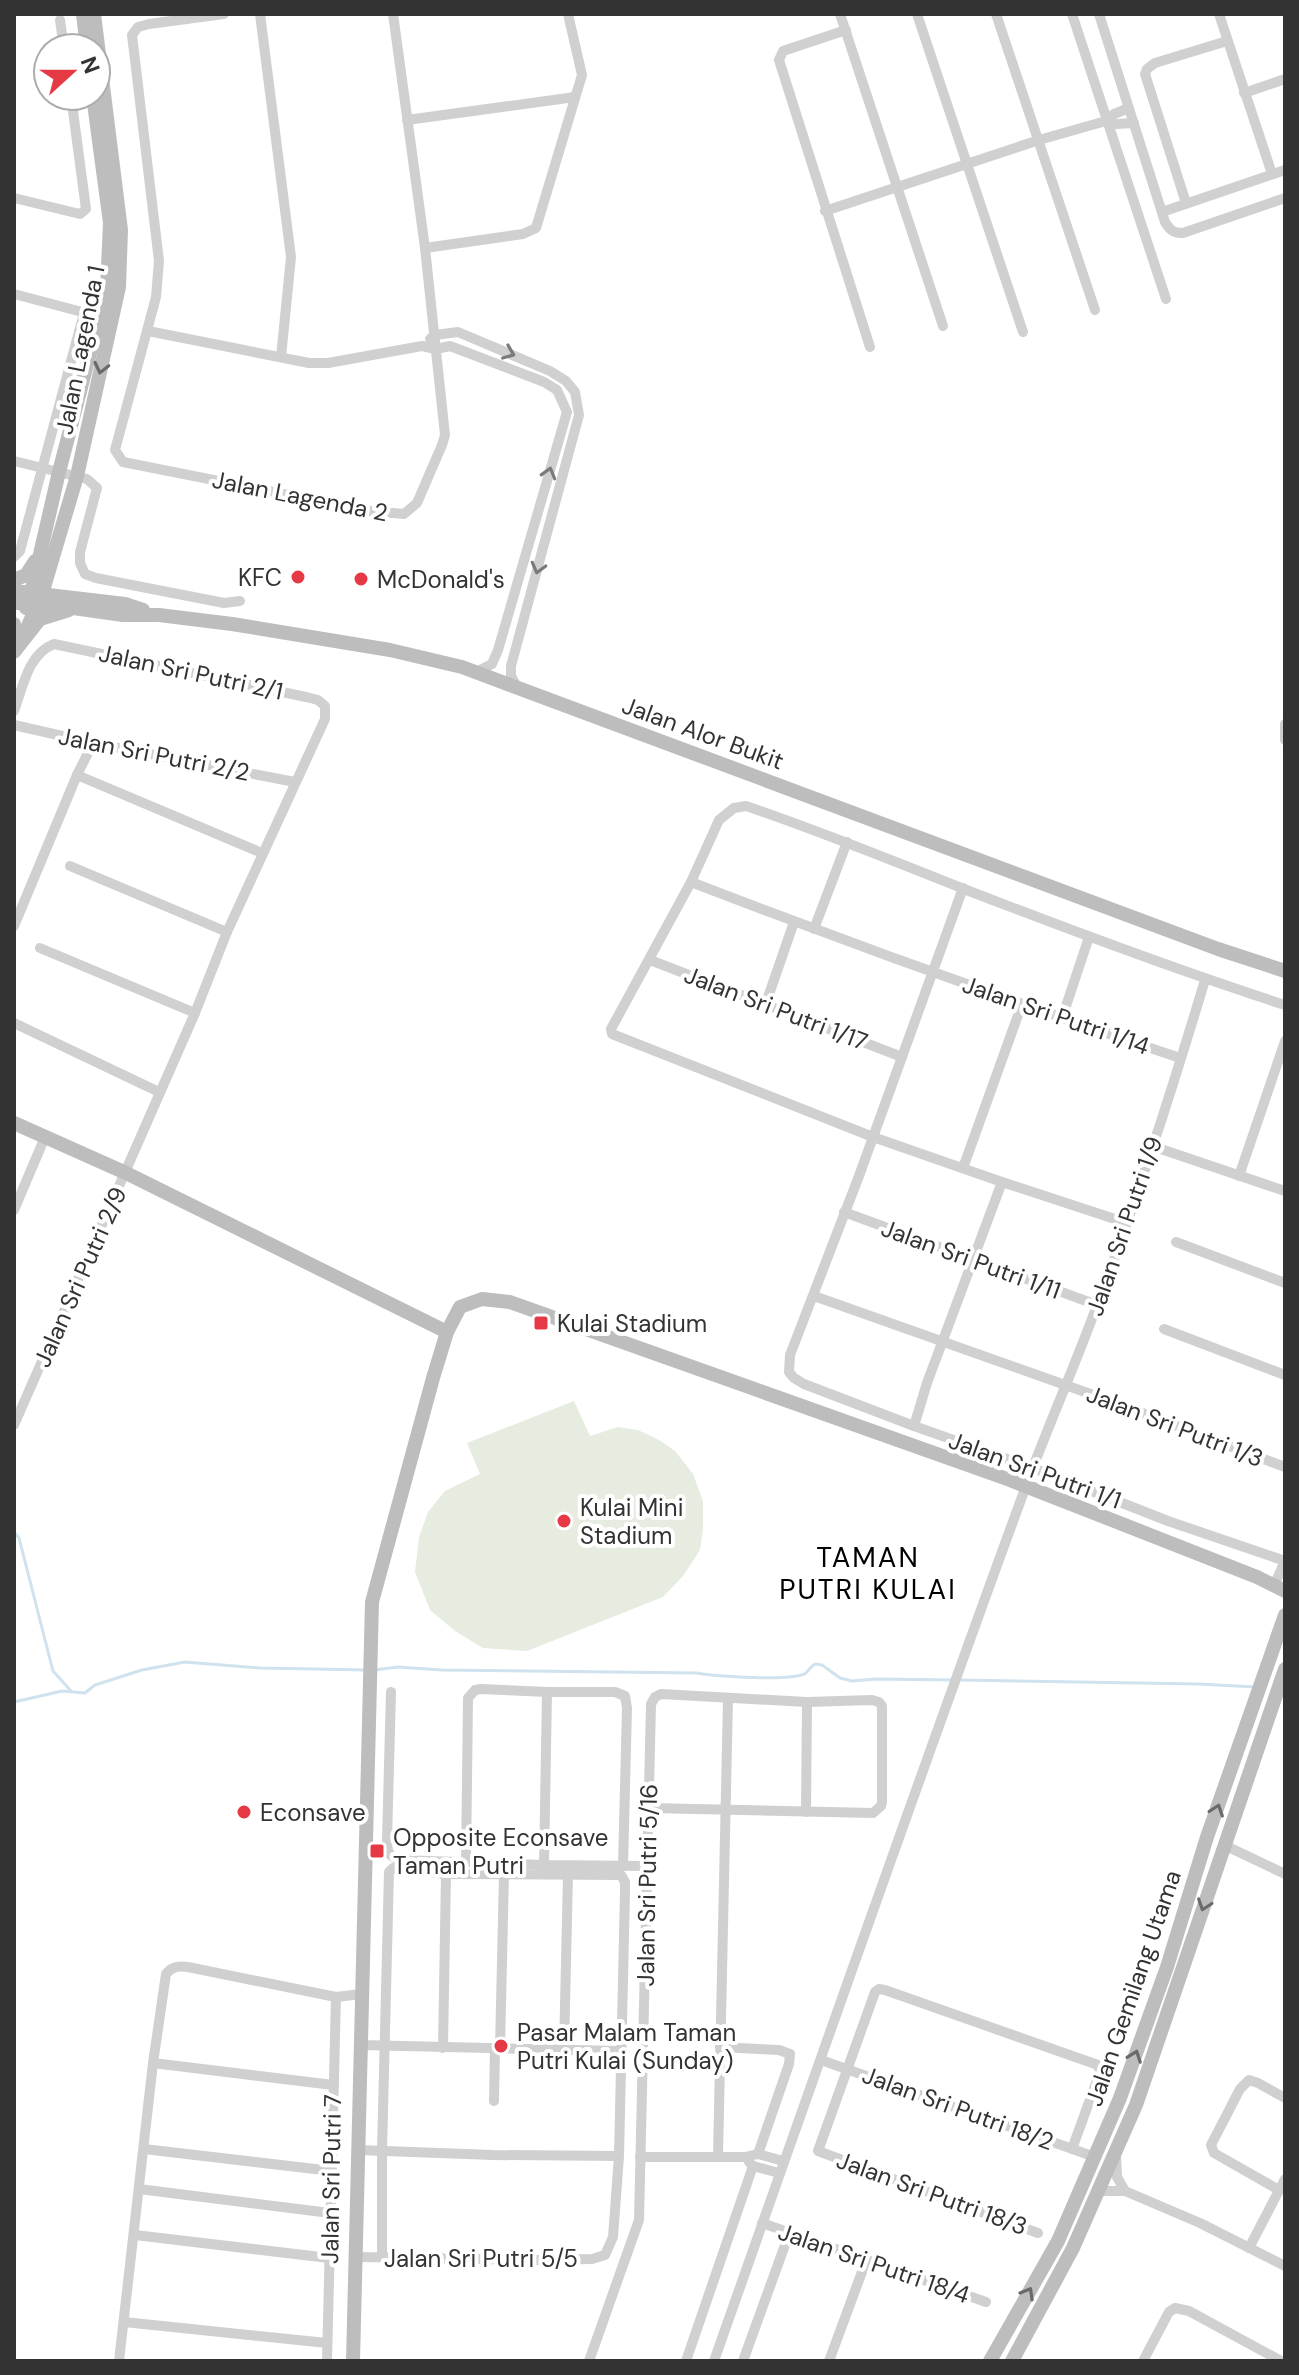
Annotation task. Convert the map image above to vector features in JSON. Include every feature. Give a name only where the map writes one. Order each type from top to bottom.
[{"type":"street","name":"Jalan Lagenda 1","points":[[15,643],[77,476],[99,316],[119,287],[121,230],[94,14]]},
{"type":"street","points":[[224,14],[149,24],[138,27],[132,35],[159,261],[156,297],[148,331],[309,363],[328,363],[422,346],[436,349],[450,346],[544,382],[557,390],[567,412],[495,660],[476,672]]},
{"type":"street","points":[[260,14],[291,257],[281,357]]},
{"type":"street","points":[[393,14],[436,349]]},
{"type":"street","points":[[425,248],[523,234],[536,228],[582,75],[568,14]]},
{"type":"street","points":[[840,14],[943,326]]},
{"type":"street","points":[[917,14],[1023,332]]},
{"type":"street","points":[[996,14],[1095,310]]},
{"type":"street","points":[[1072,14],[1166,299]]},
{"type":"street","points":[[1099,14],[1169,229],[1183,233],[1285,198]]},
{"type":"street","points":[[1219,14],[1272,174]]},
{"type":"street","points":[[60,20],[62,32]]},
{"type":"street","points":[[846,30],[783,51],[779,60],[870,347]]},
{"type":"street","points":[[1186,203],[1145,74],[1155,63],[1227,41]]},
{"type":"street","points":[[1244,93],[1285,79]]},
{"type":"street","points":[[407,120],[575,97]]},
{"type":"street","points":[[1106,121],[1129,108]]},
{"type":"street","points":[[14,198],[80,214],[86,209],[73,112]]},
{"type":"street","name":"Jalan Lagenda 1","points":[[50,543],[59,472],[107,288],[110,223],[95,112]]},
{"type":"street","points":[[825,211],[1039,140],[1106,121],[1134,123]]},
{"type":"street","points":[[1162,212],[1285,170]]},
{"type":"street","points":[[14,294],[99,316],[44,468],[17,554]]},
{"type":"street","name":"Jalan Lagenda 2","points":[[148,331],[115,450],[123,462],[370,511],[404,514],[417,503],[445,435],[436,349]]},
{"type":"street","points":[[422,346],[435,335],[458,332],[550,371],[566,381],[575,392],[579,415],[511,666],[511,676],[517,687]]},
{"type":"street","points":[[14,461],[87,479],[97,488],[80,552],[80,563],[85,574],[224,603],[240,601]]},
{"type":"street","points":[[14,580],[26,575],[50,543]]},
{"type":"street","points":[[50,543],[61,588],[97,606]]},
{"type":"street","name":"Jalan Alor Bukit","points":[[14,591],[31,599],[97,606],[123,615],[159,615],[232,624],[390,650],[476,672],[1218,949],[1285,971]]},
{"type":"street","points":[[15,643],[40,619],[97,606]]},
{"type":"street","points":[[14,624],[15,643]]},
{"type":"street","name":"Jalan Sri Putri 2/1","points":[[14,711],[33,660],[42,649],[54,644],[306,697],[318,700],[325,706]]},
{"type":"street","name":"Jalan Sri Putri 2/9","points":[[14,1425],[126,1173],[227,932],[325,719],[325,706]]},
{"type":"street","points":[[1285,724],[1285,740]]},
{"type":"street","name":"Jalan Sri Putri 2/2","points":[[14,725],[295,782]]},
{"type":"street","points":[[15,919],[93,743]]},
{"type":"street","points":[[77,775],[262,853]]},
{"type":"street","points":[[1127,1223],[873,1137],[612,1034],[611,1029],[691,882],[719,820],[734,808],[746,806],[1205,980],[1285,1005]]},
{"type":"street","points":[[814,929],[847,842]]},
{"type":"street","points":[[70,866],[227,932]]},
{"type":"street","name":"Jalan Sri Putri 1/14","points":[[691,882],[794,922],[1180,1058]]},
{"type":"street","points":[[814,1296],[963,888]]},
{"type":"street","points":[[766,1003],[794,922]]},
{"type":"street","points":[[1062,1018],[1089,937]]},
{"type":"street","points":[[40,948],[195,1013]]},
{"type":"street","name":"Jalan Alor Bukit","points":[[1218,949],[1285,980]]},
{"type":"street","name":"Jalan Sri Putri 1/17","points":[[650,960],[902,1057]]},
{"type":"street","name":"Jalan Sri Putri 1/9","points":[[714,2361],[1026,1486],[1127,1223],[1205,980]]},
{"type":"street","points":[[963,1168],[1022,1004]]},
{"type":"street","points":[[14,1023],[159,1092]]},
{"type":"street","points":[[1239,1176],[1285,1041]]},
{"type":"street","points":[[14,1123],[126,1173],[447,1332]]},
{"type":"street","points":[[14,1210],[45,1137]]},
{"type":"street","points":[[1152,1146],[1285,1191]]},
{"type":"street","points":[[914,1426],[1002,1182]]},
{"type":"street","name":"Jalan Sri Putri 1/11","points":[[844,1212],[1097,1305]]},
{"type":"street","points":[[1176,1242],[1285,1283]]},
{"type":"street","name":"Jalan Sri Putri 1/3","points":[[814,1296],[1285,1467]]},
{"type":"street","name":"Jalan Sri Putri 1/1","points":[[814,1296],[790,1355],[789,1372],[804,1384],[1168,1521],[1285,1561]]},
{"type":"street","points":[[353,2361],[372,1602],[447,1332],[460,1307],[482,1299],[510,1302],[1026,1486],[1257,1577],[1282,1584],[1285,1561]]},
{"type":"street","points":[[1164,1329],[1285,1375]]},
{"type":"street","name":"Jalan Gemilang Utama","points":[[990,2361],[1058,2241],[1120,2098],[1285,1615]]},
{"type":"street","name":"Jalan Gemilang Utama","points":[[1012,2361],[1073,2248],[1136,2105],[1285,1669]]},
{"type":"street","points":[[466,1863],[468,1698],[475,1690],[547,1692],[544,1865]]},
{"type":"street","points":[[391,1692],[388,1853],[400,1860],[622,1870]]},
{"type":"street","name":"Jalan Sri Putri 5/5","points":[[357,2257],[537,2260],[600,2257],[605,2255],[613,2237],[619,2156],[626,1701],[621,1693],[615,1692],[547,1692]]},
{"type":"street","name":"Jalan Sri Putri 5/16","points":[[589,2361],[639,2220],[650,1709],[655,1697],[661,1694],[728,1699]]},
{"type":"street","points":[[649,1808],[726,1811],[873,1813],[881,1806],[884,1713],[879,1702],[872,1700],[807,1702],[728,1699],[726,1811],[718,2156]]},
{"type":"street","points":[[806,1812],[807,1702]]},
{"type":"street","points":[[1224,1845],[1285,1874]]},
{"type":"street","points":[[382,2257],[389,1872],[393,1868],[446,1874],[568,1875],[648,1866]]},
{"type":"street","points":[[443,2048],[446,1874]]},
{"type":"street","points":[[494,2101],[504,1874]]},
{"type":"street","points":[[564,2050],[568,1875]]},
{"type":"street","points":[[119,2361],[153,2063],[165,1979],[170,1969],[188,1967],[336,1997],[361,1994]]},
{"type":"street","points":[[846,2068],[875,1992],[879,1989],[1098,2065],[1100,2072],[1072,2149]]},
{"type":"street","name":"Jalan Sri Putri 7","points":[[327,2361],[336,1997]]},
{"type":"street","points":[[360,2045],[620,2051]]},
{"type":"street","points":[[720,2047],[779,2050],[790,2054],[758,2154]]},
{"type":"street","name":"Jalan Sri Putri 18/2","points":[[821,2060],[1095,2157]]},
{"type":"street","points":[[153,2063],[333,2085]]},
{"type":"street","name":"Jalan Sri Putri 18/3","points":[[846,2068],[818,2151],[1038,2233]]},
{"type":"street","points":[[1279,2190],[1214,2153],[1211,2145],[1240,2089],[1249,2080],[1285,2098]]},
{"type":"street","points":[[144,2149],[332,2171]]},
{"type":"street","points":[[358,2150],[619,2156]]},
{"type":"street","points":[[1116,2152],[1117,2177],[1125,2191]]},
{"type":"street","points":[[640,2157],[745,2157],[758,2154],[783,2161]]},
{"type":"street","points":[[745,2157],[753,2166],[779,2173]]},
{"type":"street","points":[[686,2361],[753,2166]]},
{"type":"street","points":[[1249,2248],[1285,2179]]},
{"type":"street","points":[[139,2189],[330,2213]]},
{"type":"street","points":[[1099,2191],[1125,2191],[1200,2223],[1285,2266]]},
{"type":"street","name":"Jalan Sri Putri 18/4","points":[[762,2223],[986,2302]]},
{"type":"street","points":[[743,2361],[789,2234]]},
{"type":"street","points":[[135,2235],[329,2258]]},
{"type":"street","points":[[829,2361],[866,2261]]},
{"type":"street","points":[[1143,2361],[1169,2312],[1175,2308],[1181,2308],[1283,2358]]},
{"type":"street","points":[[124,2322],[327,2343]]},
{"type":"shaded area","name":"Kulai Mini Stadium","points":[[574,1401],[590,1436],[618,1427],[638,1430],[675,1451],[693,1474],[703,1501],[700,1550],[683,1576],[663,1597],[527,1651],[483,1648],[455,1631],[430,1610],[415,1572],[419,1537],[428,1512],[445,1491],[480,1474],[467,1443]]},
{"type":"waterway","points":[[14,1532],[19,1538],[53,1671],[71,1691]]},
{"type":"waterway","points":[[14,1702],[62,1691],[85,1693],[95,1685],[142,1670],[185,1662],[260,1668],[367,1670]]},
{"type":"waterway","points":[[374,1670],[398,1667],[696,1673],[771,1678],[799,1676],[815,1664],[852,1681],[952,1680]]},
{"type":"waterway","points":[[960,1680],[1256,1687]]},
{"type":"place","name":"KFC","points":[[298,577]]},
{"type":"place","name":"McDonald's","points":[[361,579]]},
{"type":"place","name":"Kulai Stadium","points":[[541,1323]]},
{"type":"place","name":"Kulai Mini Stadium","points":[[564,1521]]},
{"type":"place","name":"Econsave","points":[[244,1812]]},
{"type":"place","name":"Opposite Econsave Taman Putri","points":[[377,1851]]},
{"type":"place","name":"Pasar Malam Taman Putri Kulai (Sunday)","points":[[501,2046]]},
{"type":"district","name":"TAMAN PUTRI KULAI","points":[[868,1573]]}]
